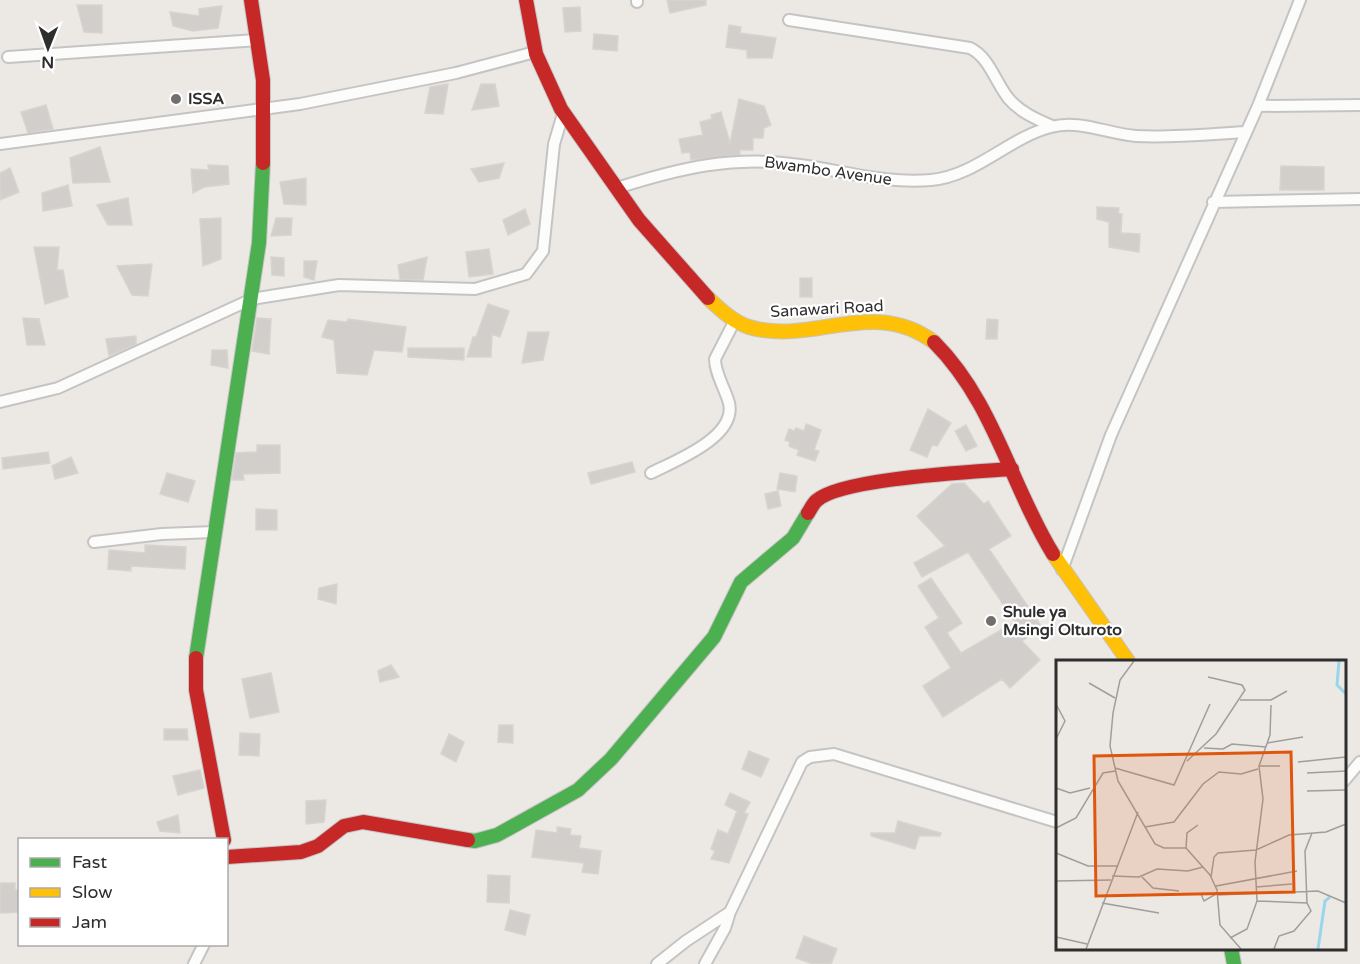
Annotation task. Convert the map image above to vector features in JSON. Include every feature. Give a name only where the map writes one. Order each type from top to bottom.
[{"type":"street","points":[[224,838],[195,670],[196,649],[252,299],[262,211],[262,63],[251,0]]},
{"type":"street","points":[[1062,570],[1111,435],[1213,202],[1258,106],[1300,0]]},
{"type":"street","name":"Sanawari Road","points":[[529,3],[536,52],[547,83],[563,114],[694,288],[734,322],[755,328],[778,329],[883,320],[918,331],[933,342],[954,365],[991,423],[1037,526],[1062,570],[1127,660]]},
{"type":"street","points":[[789,20],[970,48],[984,58],[1014,104],[1032,118],[1052,126]]},
{"type":"street","points":[[8,57],[258,40]]},
{"type":"street","points":[[0,144],[263,110],[395,86],[536,52]]},
{"type":"street","points":[[1258,106],[1360,105]]},
{"type":"street","points":[[0,402],[58,388],[252,299],[339,285],[475,289],[526,274],[543,251],[555,144],[563,114]]},
{"type":"street","name":"Bwambo Avenue","points":[[617,188],[668,172],[721,161],[798,164],[886,181],[934,180],[960,172],[1052,126],[1080,125],[1136,135],[1245,132]]},
{"type":"street","points":[[1213,202],[1360,199]]},
{"type":"street","points":[[651,473],[697,449],[718,435],[726,424],[730,415],[729,404],[715,359],[734,322]]},
{"type":"street","points":[[228,857],[312,849],[335,830],[348,823],[363,822],[475,841],[497,835],[578,790],[611,759],[714,637],[741,582],[793,538],[816,501],[835,492],[881,481],[1012,469]]},
{"type":"street","points":[[94,542],[162,534],[214,532]]},
{"type":"street","points":[[705,964],[725,928],[730,912],[802,762],[810,756],[834,754],[1056,822]]},
{"type":"street","points":[[1345,780],[1360,762]]},
{"type":"street","points":[[657,964],[686,941],[730,912]]},
{"type":"street","points":[[194,964],[203,946]]},
{"type":"street","points":[[1231,949],[1234,964]]},
{"type":"building","points":[[667,0],[706,0],[706,5],[670,13]]},
{"type":"building","points":[[77,5],[102,5],[102,33],[84,32]]},
{"type":"building","points":[[222,6],[218,28],[193,31],[173,26],[170,12],[199,16],[199,9]]},
{"type":"building","points":[[580,7],[581,31],[565,32],[563,8]]},
{"type":"building","points":[[729,25],[741,27],[740,33],[776,38],[772,58],[747,58],[747,50],[726,47]]},
{"type":"building","points":[[594,34],[618,36],[617,51],[593,49]]},
{"type":"building","points":[[448,84],[443,114],[425,113],[430,87]]},
{"type":"building","points":[[481,84],[495,84],[499,106],[472,110]]},
{"type":"building","points":[[739,99],[764,106],[771,125],[764,128],[763,138],[753,138],[753,150],[740,150],[740,155],[691,160],[690,152],[682,153],[679,139],[703,135],[700,122],[712,119],[711,115],[721,112],[730,143]]},
{"type":"building","points":[[46,105],[53,129],[28,133],[21,112]]},
{"type":"building","points":[[100,147],[110,182],[73,183],[70,158]]},
{"type":"building","points":[[504,163],[499,178],[479,182],[471,169]]},
{"type":"building","points":[[208,165],[228,166],[229,184],[204,187],[193,193],[191,169],[209,170]]},
{"type":"building","points":[[1281,166],[1324,167],[1324,190],[1280,190]]},
{"type":"building","points":[[10,168],[19,192],[0,200],[0,173]]},
{"type":"building","points":[[306,178],[306,205],[284,204],[280,182]]},
{"type":"building","points":[[68,185],[72,206],[43,211],[42,193]]},
{"type":"building","points":[[128,198],[132,225],[108,225],[97,205]]},
{"type":"building","points":[[1097,207],[1119,208],[1118,213],[1122,214],[1121,233],[1140,234],[1139,252],[1109,247],[1109,222],[1097,219]]},
{"type":"building","points":[[525,209],[530,224],[508,235],[503,220]]},
{"type":"building","points":[[221,218],[221,259],[203,266],[200,219]]},
{"type":"building","points":[[276,218],[292,218],[291,235],[271,236]]},
{"type":"building","points":[[34,247],[59,247],[57,270],[63,270],[68,297],[45,304]]},
{"type":"building","points":[[489,249],[493,274],[469,277],[466,252]]},
{"type":"building","points":[[271,257],[284,258],[284,276],[272,275]]},
{"type":"building","points":[[427,257],[423,280],[400,279],[398,265]]},
{"type":"building","points":[[304,261],[317,261],[314,280],[304,277]]},
{"type":"building","points":[[152,264],[148,296],[132,295],[117,266]]},
{"type":"building","points":[[800,278],[812,278],[812,297],[800,297]]},
{"type":"building","points":[[488,304],[509,311],[500,337],[492,334],[491,357],[467,357],[473,337],[476,337]]},
{"type":"building","points":[[23,318],[39,319],[45,345],[27,345]]},
{"type":"building","points":[[257,318],[271,319],[269,354],[252,351]]},
{"type":"building","points":[[348,319],[406,327],[402,352],[374,350],[367,375],[337,373],[334,340],[322,337],[328,320],[347,322]]},
{"type":"building","points":[[987,319],[998,320],[997,339],[986,339]]},
{"type":"building","points":[[528,332],[549,332],[543,360],[522,363]]},
{"type":"building","points":[[136,336],[136,344],[109,356],[106,339]]},
{"type":"building","points":[[408,348],[464,348],[464,360],[408,357]]},
{"type":"building","points":[[212,350],[227,350],[228,368],[211,365]]},
{"type":"building","points":[[928,409],[951,423],[937,446],[932,445],[927,457],[910,450]]},
{"type":"building","points":[[806,424],[821,430],[814,450],[819,451],[815,461],[797,455],[799,450],[789,446],[790,442],[785,440],[789,429],[794,431],[796,428],[804,431]]},
{"type":"building","points":[[966,425],[977,446],[966,451],[955,431]]},
{"type":"building","points":[[257,445],[280,445],[280,473],[243,474],[244,480],[232,480],[236,453],[257,452]]},
{"type":"building","points":[[48,452],[50,463],[3,469],[2,458]]},
{"type":"building","points":[[71,457],[78,473],[55,479],[52,466]]},
{"type":"building","points":[[632,462],[635,472],[591,484],[588,473]]},
{"type":"building","points":[[167,473],[195,481],[188,502],[160,494]]},
{"type":"building","points":[[780,473],[797,476],[795,492],[777,489]]},
{"type":"building","points":[[964,483],[984,504],[988,501],[1011,536],[989,549],[1042,627],[1022,641],[1040,660],[1010,688],[1002,679],[943,717],[923,686],[951,668],[925,627],[939,618],[918,586],[931,578],[962,623],[947,633],[961,653],[1015,622],[968,552],[922,577],[914,563],[945,546],[917,516],[952,484]]},
{"type":"building","points":[[778,491],[781,506],[768,509],[765,494]]},
{"type":"building","points":[[256,509],[277,510],[277,530],[256,530]]},
{"type":"building","points":[[145,545],[186,547],[185,569],[131,566],[131,571],[108,569],[109,550],[145,553]]},
{"type":"building","points":[[337,584],[336,604],[318,599],[319,588]]},
{"type":"building","points":[[391,665],[399,677],[380,682],[378,671]]},
{"type":"building","points":[[271,673],[279,712],[250,718],[242,679]]},
{"type":"building","points":[[499,725],[513,725],[513,743],[498,742]]},
{"type":"building","points":[[164,729],[187,729],[188,740],[164,740]]},
{"type":"building","points":[[240,733],[260,734],[259,756],[239,755]]},
{"type":"building","points":[[449,734],[464,742],[456,762],[441,754]]},
{"type":"building","points":[[749,751],[769,759],[761,777],[742,769]]},
{"type":"building","points":[[200,770],[204,788],[178,795],[173,776]]},
{"type":"building","points":[[730,793],[750,802],[744,813],[748,814],[729,863],[711,859],[715,851],[711,849],[718,830],[728,834],[737,811],[725,805]]},
{"type":"building","points":[[326,800],[324,822],[306,824],[306,801]]},
{"type":"building","points":[[178,815],[180,833],[160,831],[157,822]]},
{"type":"building","points":[[898,821],[941,833],[940,836],[919,836],[915,849],[871,836],[871,833],[895,833]]},
{"type":"building","points":[[557,827],[571,829],[570,835],[581,836],[579,848],[601,851],[598,874],[582,872],[584,863],[532,857],[536,830],[557,833]]},
{"type":"building","points":[[488,875],[510,876],[509,903],[487,902]]},
{"type":"building","points":[[0,883],[15,883],[15,890],[18,890],[18,912],[0,913]]},
{"type":"building","points":[[510,910],[530,915],[525,935],[505,930]]},
{"type":"building","points":[[804,936],[837,949],[831,964],[813,964],[796,958]]},
{"type":"traffic: fast","points":[[196,658],[259,243],[263,163]]},
{"type":"traffic: fast","points":[[468,840],[475,841],[497,835],[578,790],[611,759],[714,637],[741,582],[793,538],[808,513]]},
{"type":"traffic: fast","points":[[1231,949],[1234,964]]},
{"type":"traffic: slow","points":[[708,298],[732,319],[749,327],[773,331],[796,331],[842,324],[888,323],[911,329],[934,342]]},
{"type":"traffic: slow","points":[[1053,554],[1127,660]]},
{"type":"traffic: jam","points":[[251,0],[263,80],[263,163]]},
{"type":"traffic: jam","points":[[526,0],[536,54],[561,109],[639,220],[708,298]]},
{"type":"traffic: jam","points":[[934,342],[955,365],[987,417],[1053,554]]},
{"type":"traffic: jam","points":[[808,513],[816,501],[830,493],[851,487],[940,474],[1012,469]]},
{"type":"traffic: jam","points":[[196,658],[196,690],[224,838]]},
{"type":"traffic: jam","points":[[228,857],[301,852],[318,846],[344,826],[363,822],[468,840]]},
{"type":"place","name":"ISSA","points":[[176,99]]},
{"type":"place","name":"Shule ya Msingi Olturoto","points":[[991,621]]}]
